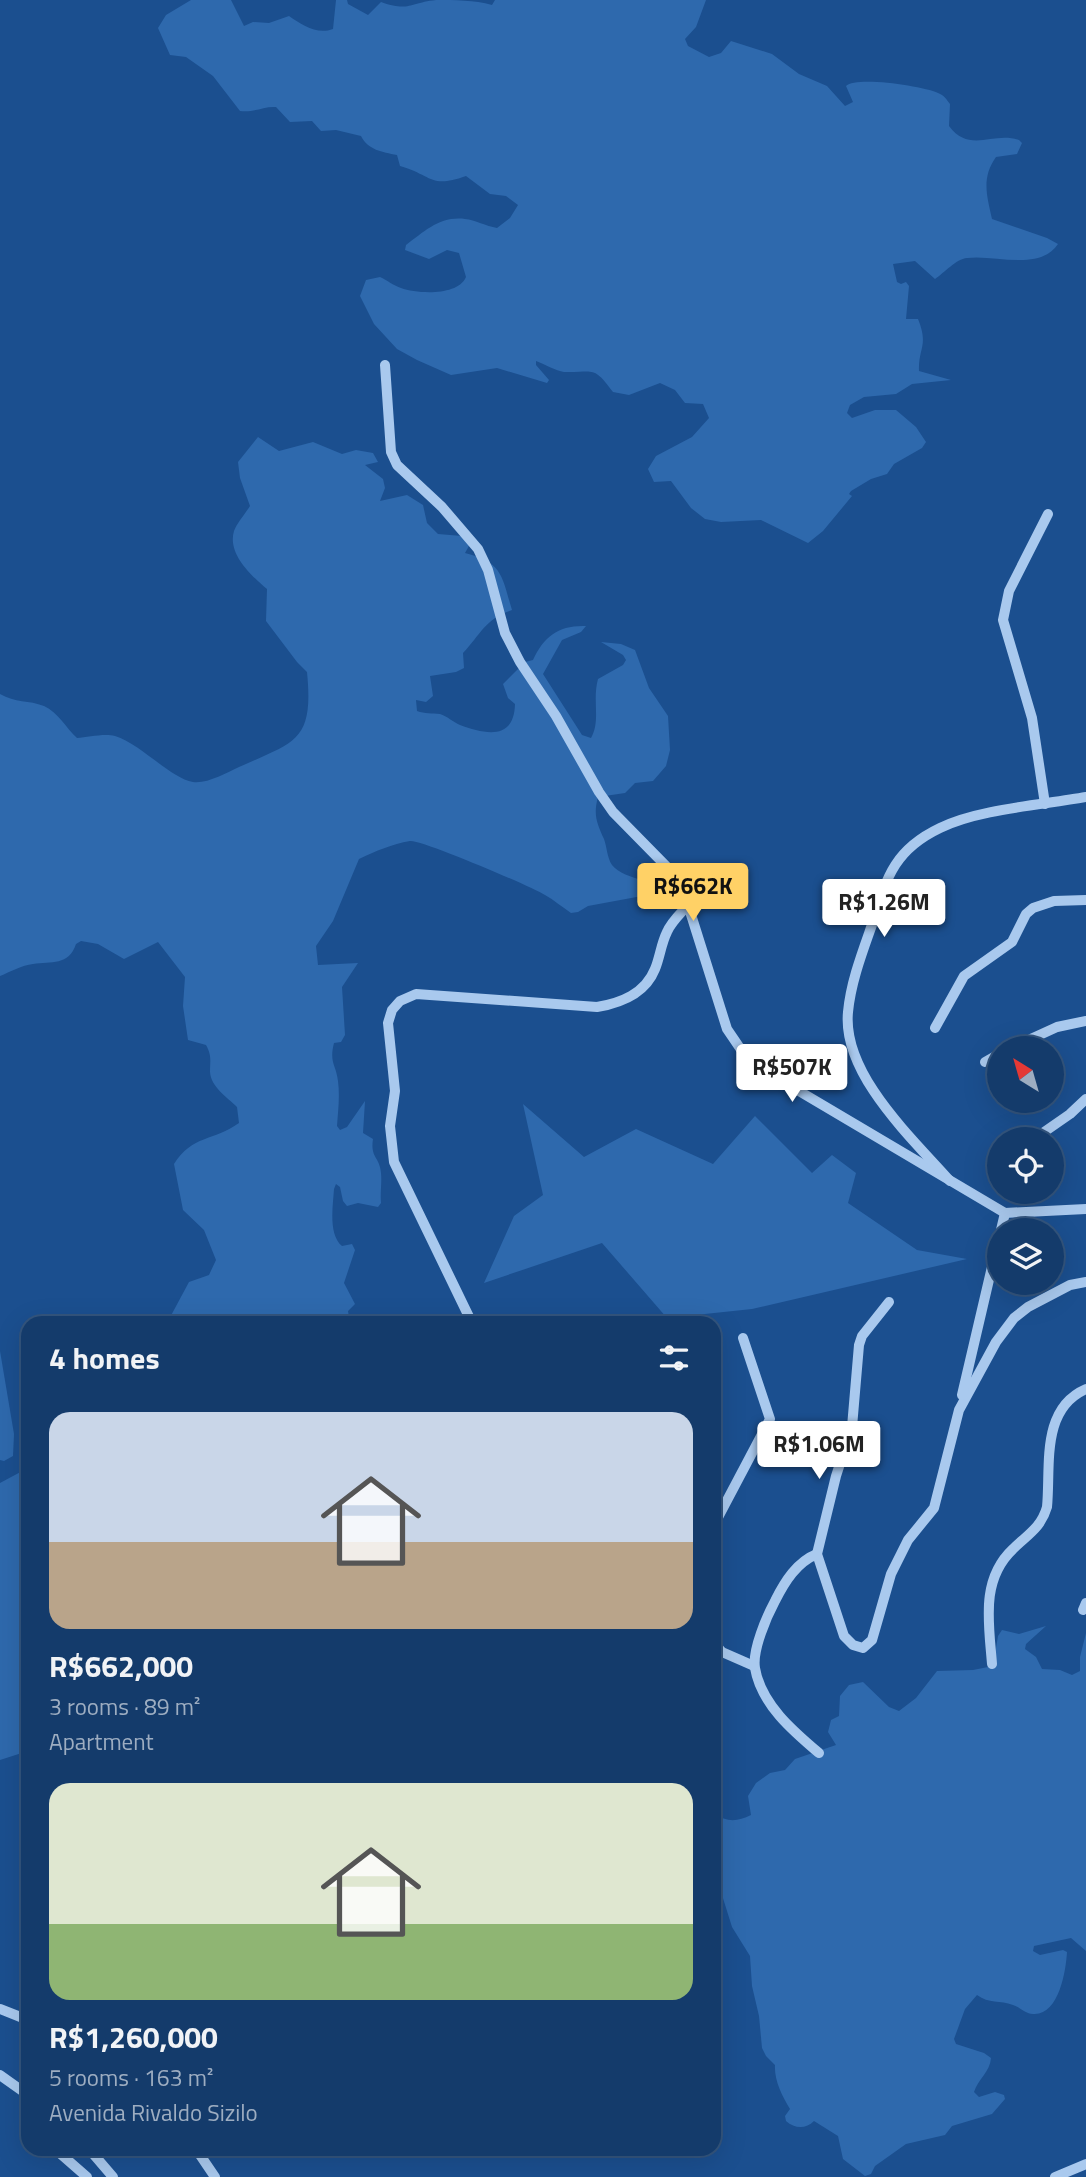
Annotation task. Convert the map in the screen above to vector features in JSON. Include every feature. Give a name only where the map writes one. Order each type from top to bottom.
[{"type":"street","points":[[385,365],[391,452],[397,465],[442,507],[478,549],[488,570],[505,633],[520,662],[556,716],[613,812],[668,868],[688,905],[721,1015],[744,1054],[777,1078],[1005,1213],[1086,1209]]},
{"type":"street","points":[[1045,804],[1032,718],[1003,620],[1009,591],[1048,514]]},
{"type":"street","points":[[950,1181],[882,1102],[860,1066],[848,1029],[851,993],[880,898],[899,857],[920,839],[962,819],[1086,797]]},
{"type":"street","points":[[934,1028],[964,976],[1012,942],[1026,914],[1033,908],[1054,901],[1086,900]]},
{"type":"street","points":[[469,1316],[394,1162],[390,1126],[395,1091],[388,1023],[392,1010],[400,1001],[416,994],[597,1007],[621,1000],[641,990],[648,982],[655,970],[665,934],[688,905]]},
{"type":"street","points":[[1037,1036],[1057,1027],[1086,1021]]},
{"type":"street","points":[[1051,1127],[1086,1099]]},
{"type":"street","points":[[1004,1218],[1005,1213]]},
{"type":"street","points":[[959,1410],[996,1342],[1014,1318],[1046,1296],[1086,1282]]},
{"type":"street","points":[[889,1302],[862,1336],[859,1345],[852,1427],[836,1476],[817,1554],[844,1636],[853,1645],[863,1648],[872,1640],[891,1574],[908,1540],[934,1508],[987,1289]]},
{"type":"street","points":[[721,1512],[770,1419],[743,1338]]},
{"type":"street","points":[[992,1664],[988,1611],[992,1576],[1011,1550],[1034,1532],[1043,1520],[1047,1507],[1053,1427],[1070,1399],[1086,1389]]},
{"type":"street","points":[[817,1554],[803,1560],[777,1596],[764,1623],[754,1666],[765,1696],[783,1720],[819,1754]]},
{"type":"street","points":[[721,1651],[754,1666]]},
{"type":"street","points":[[0,2009],[21,2017]]},
{"type":"street","points":[[0,2075],[21,2090]]},
{"type":"street","points":[[63,2156],[87,2177]]},
{"type":"street","points":[[95,2156],[113,2177]]},
{"type":"street","points":[[201,2156],[215,2177]]},
{"type":"street","points":[[1055,2177],[1086,2164]]},
{"type":"shaded area","points":[[191,0],[231,0],[244,26],[253,22],[269,23],[289,16],[304,26],[327,31],[333,29],[336,0],[347,0],[348,4],[368,15],[381,2],[404,7],[436,0],[471,1],[492,5],[495,0],[706,0],[696,27],[685,39],[688,46],[709,57],[721,53],[731,41],[772,54],[799,74],[827,86],[845,106],[853,102],[846,86],[852,83],[890,83],[930,90],[942,95],[950,104],[949,126],[965,139],[1019,140],[1022,143],[1017,154],[996,157],[988,172],[988,203],[992,219],[1058,244],[1050,252],[1028,260],[978,257],[963,259],[935,279],[915,261],[893,264],[897,282],[906,282],[909,286],[906,319],[918,319],[923,335],[919,371],[951,380],[912,384],[896,394],[864,397],[850,405],[847,413],[852,418],[875,410],[896,410],[916,427],[926,442],[922,448],[894,464],[887,474],[871,479],[851,491],[849,494],[852,496],[823,531],[808,543],[761,520],[721,522],[705,519],[691,508],[671,481],[654,482],[648,469],[656,456],[692,437],[709,418],[703,404],[685,403],[675,390],[660,383],[629,395],[613,392],[601,377],[592,372],[564,372],[536,361],[536,365],[549,380],[547,383],[497,368],[451,375],[397,349],[374,324],[360,296],[366,280],[380,277],[398,287],[417,291],[437,292],[455,288],[466,277],[459,253],[447,250],[429,259],[405,250],[406,245],[426,230],[448,220],[469,220],[497,228],[510,218],[518,205],[506,196],[490,194],[466,176],[438,181],[400,166],[397,155],[372,147],[361,136],[336,130],[321,131],[312,121],[290,122],[276,107],[240,111],[213,76],[186,57],[170,55],[158,28],[166,15]]},
{"type":"shaded area","points":[[258,437],[279,451],[313,442],[342,454],[356,450],[373,453],[378,462],[365,465],[383,479],[385,488],[380,501],[407,495],[423,505],[427,523],[438,534],[474,537],[465,553],[487,561],[499,572],[512,610],[489,623],[463,653],[464,668],[430,676],[433,696],[426,702],[416,700],[417,711],[440,714],[479,731],[496,732],[504,729],[510,724],[515,704],[508,698],[503,684],[525,662],[533,660],[547,638],[560,630],[586,626],[581,632],[562,640],[543,674],[582,735],[591,738],[594,731],[598,679],[623,665],[626,660],[623,655],[601,642],[621,644],[635,650],[649,688],[668,716],[670,750],[666,766],[653,781],[635,783],[625,793],[598,797],[596,809],[596,819],[610,862],[621,872],[641,880],[646,889],[642,896],[588,906],[571,913],[535,890],[418,842],[397,844],[359,859],[333,921],[316,946],[318,965],[358,963],[342,987],[345,1035],[341,1042],[334,1043],[333,1050],[339,1087],[337,1126],[340,1130],[347,1127],[365,1101],[363,1133],[373,1139],[373,1150],[381,1173],[381,1203],[378,1207],[358,1203],[347,1206],[340,1187],[336,1184],[334,1189],[332,1219],[335,1234],[342,1246],[352,1244],[355,1250],[344,1283],[355,1304],[348,1311],[349,1316],[171,1316],[189,1282],[209,1275],[216,1260],[204,1230],[183,1210],[174,1164],[188,1148],[239,1123],[237,1107],[213,1082],[206,1045],[188,1040],[183,1006],[185,977],[158,942],[124,959],[98,944],[81,941],[64,959],[25,966],[0,976],[0,694],[49,709],[77,738],[106,735],[125,740],[175,774],[193,782],[216,778],[274,751],[297,736],[303,726],[307,713],[307,672],[266,621],[267,589],[242,564],[234,548],[234,531],[250,506],[240,478],[238,462]]},
{"type":"shaded area","points":[[523,1104],[584,1157],[636,1129],[713,1164],[755,1116],[812,1173],[832,1155],[856,1173],[848,1203],[917,1250],[967,1259],[752,1309],[686,1316],[665,1316],[602,1243],[484,1283],[514,1216],[543,1195]]},
{"type":"shaded area","points":[[0,1351],[14,1434],[13,1456],[4,1461],[0,1460]]},
{"type":"shaded area","points":[[21,1472],[21,1753],[0,1760],[0,1483]]},
{"type":"shaded area","points":[[1046,1626],[1026,1644],[1025,1649],[1036,1657],[1042,1669],[1060,1670],[1072,1675],[1080,1671],[1080,1657],[1086,1633],[1086,1951],[1071,1938],[1034,1946],[1033,1951],[1040,1955],[1063,1950],[1067,1952],[1065,1970],[1055,2000],[1042,2013],[1030,2014],[1013,2005],[986,2000],[977,1995],[965,2009],[954,2039],[956,2044],[991,2058],[974,2092],[979,2097],[995,2092],[1004,2095],[1005,2099],[992,2114],[952,2126],[945,2135],[906,2144],[875,2166],[871,2174],[865,2176],[843,2159],[838,2136],[814,2121],[808,2126],[800,2127],[786,2121],[785,2116],[790,2109],[779,2088],[775,2065],[762,2048],[750,1956],[732,1927],[721,1893],[721,1818],[732,1820],[751,1815],[748,1796],[756,1783],[770,1773],[785,1770],[795,1759],[836,1745],[828,1732],[831,1720],[839,1716],[840,1696],[849,1685],[863,1682],[889,1707],[899,1711],[916,1698],[937,1671],[973,1670],[993,1666],[998,1636],[1002,1630],[1019,1634]]}]
